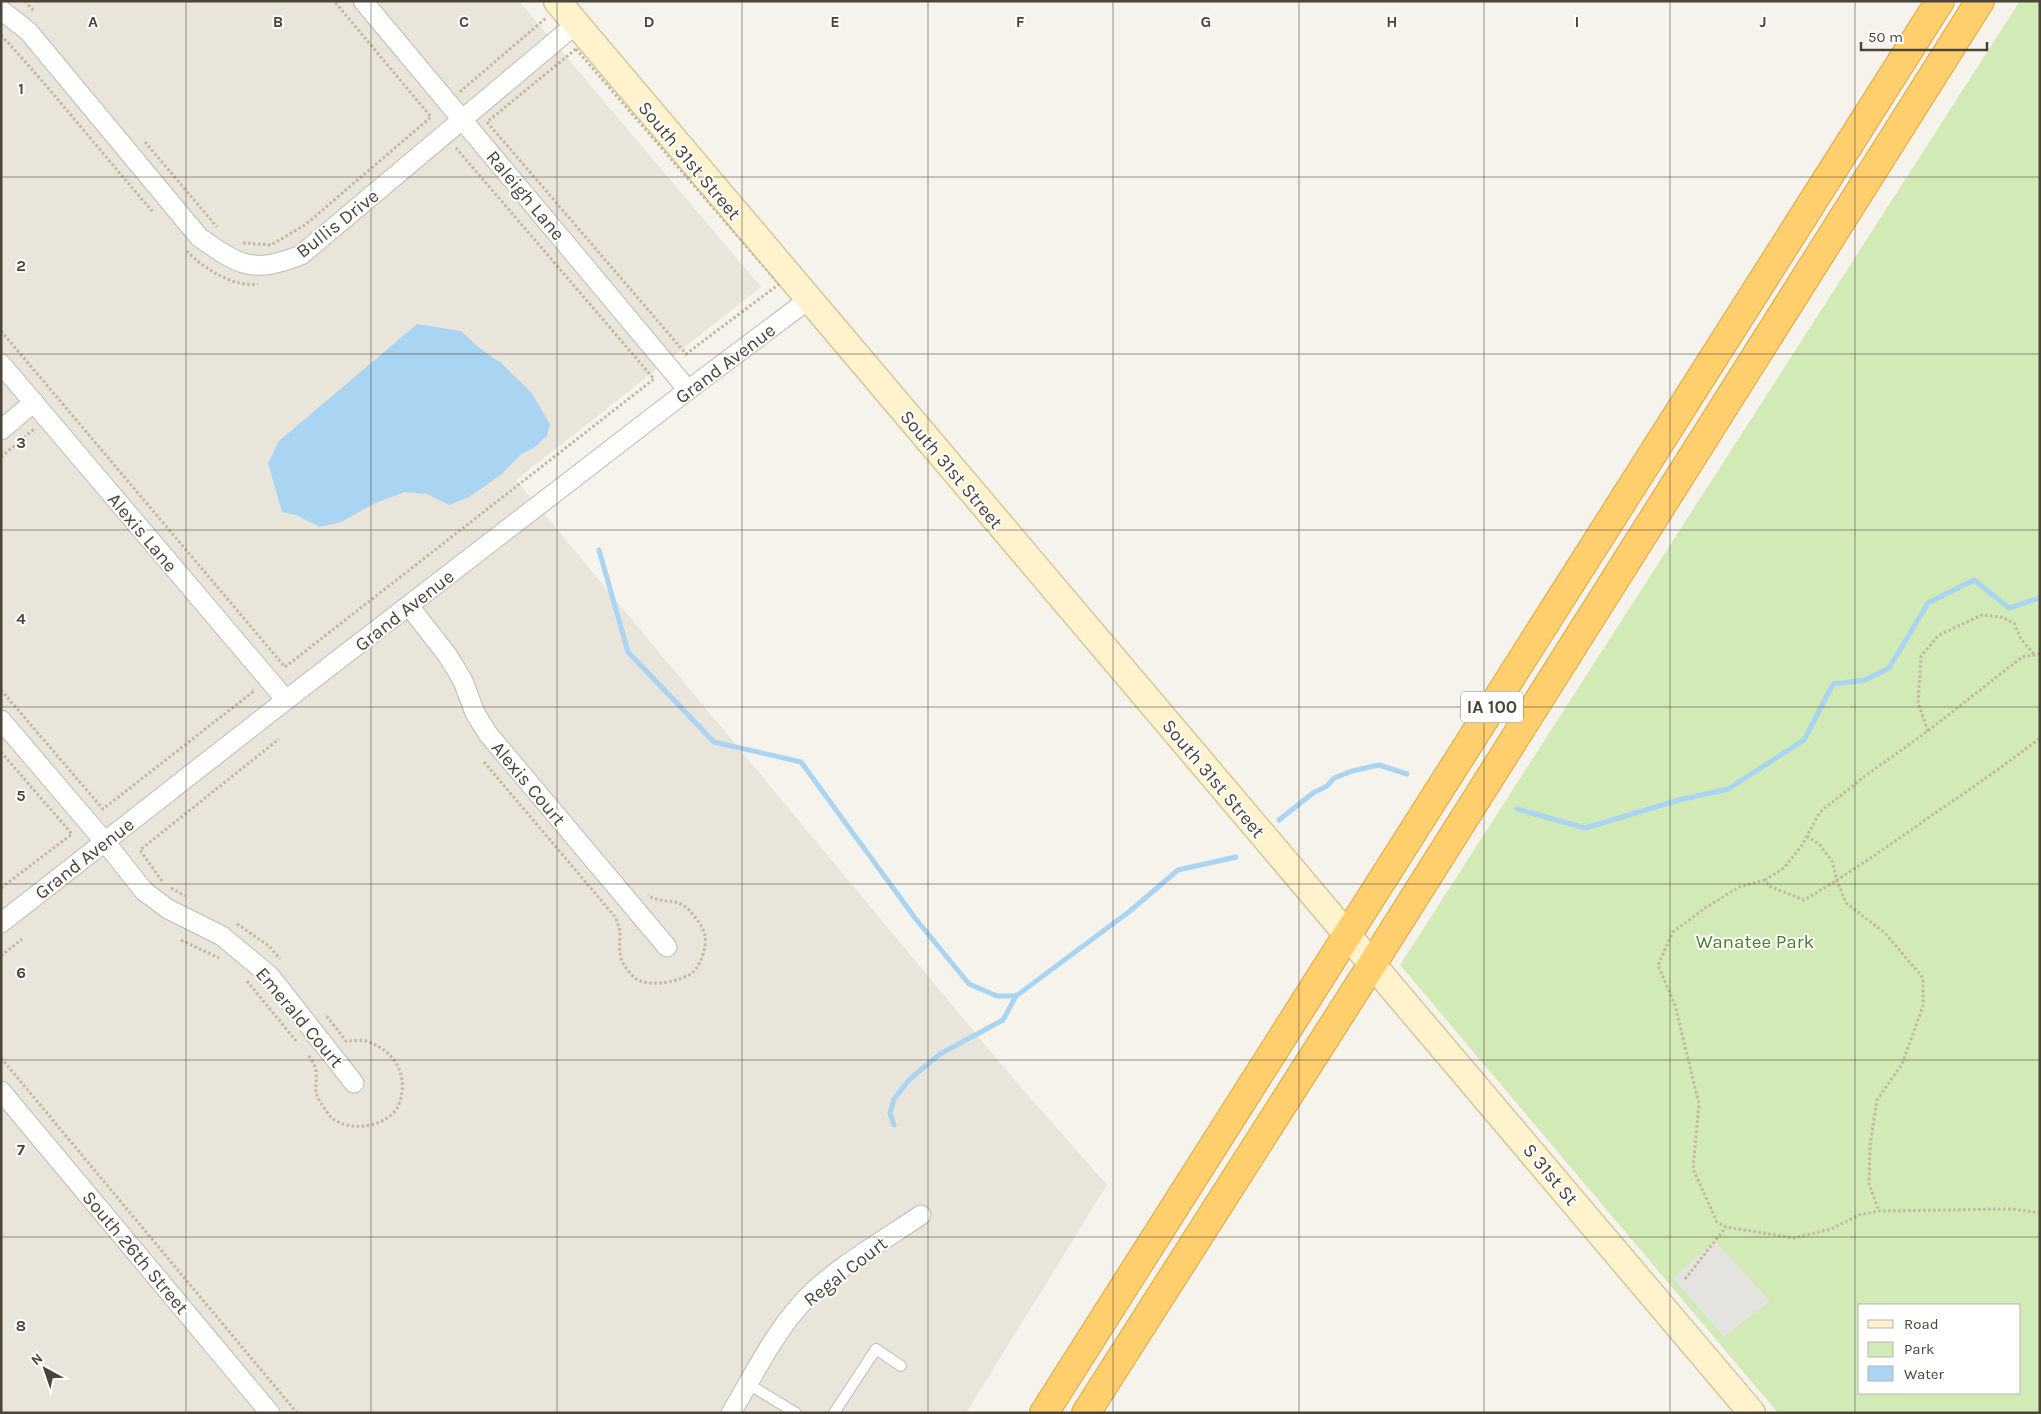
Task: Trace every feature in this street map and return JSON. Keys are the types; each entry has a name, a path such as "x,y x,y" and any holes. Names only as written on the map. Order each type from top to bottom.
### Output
{"highway":[{"name":"IA 100","path":"1044,1413 1940,1"},
{"name":"IA 100","path":"1086,1413 1373,963 1980,1"}],"street":[{"name":"Raleigh Lane","path":"363,1 688,390"},
{"name":"South 31st Street","path":"553,8 576,24 1348,936"},
{"name":"Bullis Drive","path":"1,10 28,32 199,237 227,257 248,266 282,262 301,255 576,24"},
{"name":"Grand Avenue","path":"1,923 286,700 688,390 808,300"},
{"name":"Alexis Lane","path":"1,364 286,700"},
{"path":"1,430 34,402"},
{"name":"Alexis Court","path":"409,606 448,656 463,681 475,713 488,734 667,947"},
{"name":"Emerald Court","path":"1,720 105,842 144,891 168,909 222,936 270,976 354,1083"},
{"name":"S 31st St","path":"1348,936 1373,963 1752,1413"},
{"name":"South 26th Street","path":"1,1091 270,1413"},
{"name":"Regal Court","path":"731,1413 781,1330 802,1303 830,1278 921,1215"}],"lane":[{"path":"834,1413 876,1348 902,1366"},
{"path":"748,1384 796,1413"}],"path":[{"path":"25,1 37,15"},
{"path":"243,243 271,245 305,225 431,117 334,1"},
{"path":"455,84 461,91 553,8"},
{"path":"1,35 36,73 87,136 156,215"},
{"path":"576,49 779,284 686,354 487,122 576,49"},
{"path":"144,140 218,228"},
{"path":"1,331 285,667 654,379 457,148 450,154"},
{"path":"181,244 194,258 220,276 251,286 260,284"},
{"path":"1,457 33,430 39,438"},
{"path":"1928,731 1918,704 1921,656 1939,635 1982,615 2001,617 2014,623 2021,639 2035,655"},
{"path":"2040,654 2022,657 1820,812 1807,836 1784,868 1765,880 1739,888 1705,908 1673,932 1658,965 1675,1005 1699,1104 1693,1169 1717,1222 1726,1227 1794,1238 1831,1229 1859,1215 1879,1211 2012,1209 2040,1213"},
{"path":"1,690 103,809 254,691 248,683"},
{"path":"1765,880 1769,886 1804,900 1837,881 2008,763 2040,738"},
{"path":"1,752 72,834 1,888"},
{"path":"1807,836 1820,845 1832,861 1837,881 1846,903 1886,934 1923,978 1923,1006 1902,1064 1877,1100 1870,1145 1869,1184 1879,1211"},
{"path":"1,956 22,939"},
{"path":"1,1058 297,1413"},
{"path":"1685,1279 1726,1227"}],"shaded area":[{"path":"1,1 519,1 761,287 516,480 1011,1076 1107,1185 966,1413 1,1413"},
{"path":"1715,1241 1770,1301 1724,1337 1673,1278"}],"green space":[{"name":"Wanatee Park","path":"2020,1 2040,1 2040,1413 1778,1413 1400,965"}],"water":[{"path":"417,324 461,331 477,346 501,363 531,392 550,424 547,436 535,447 520,455 502,474 469,497 449,505 427,494 405,492 375,503 341,522 320,527 296,515 282,512 268,463 279,441"}],"waterway":[{"path":"599,550 628,652 714,742 801,762 915,918 969,984 997,996 1016,996"},
{"path":"1517,809 1585,828 1679,800 1728,789 1804,740 1833,684 1865,680 1889,668 1928,603 1974,580 2009,608 2040,598"},
{"path":"1279,820 1313,793 1327,786 1334,778 1352,771 1379,765 1407,774"},
{"path":"894,1125 890,1113 894,1099 910,1079 940,1054 1003,1020 1016,996 1130,911 1178,870 1236,857"}]}
